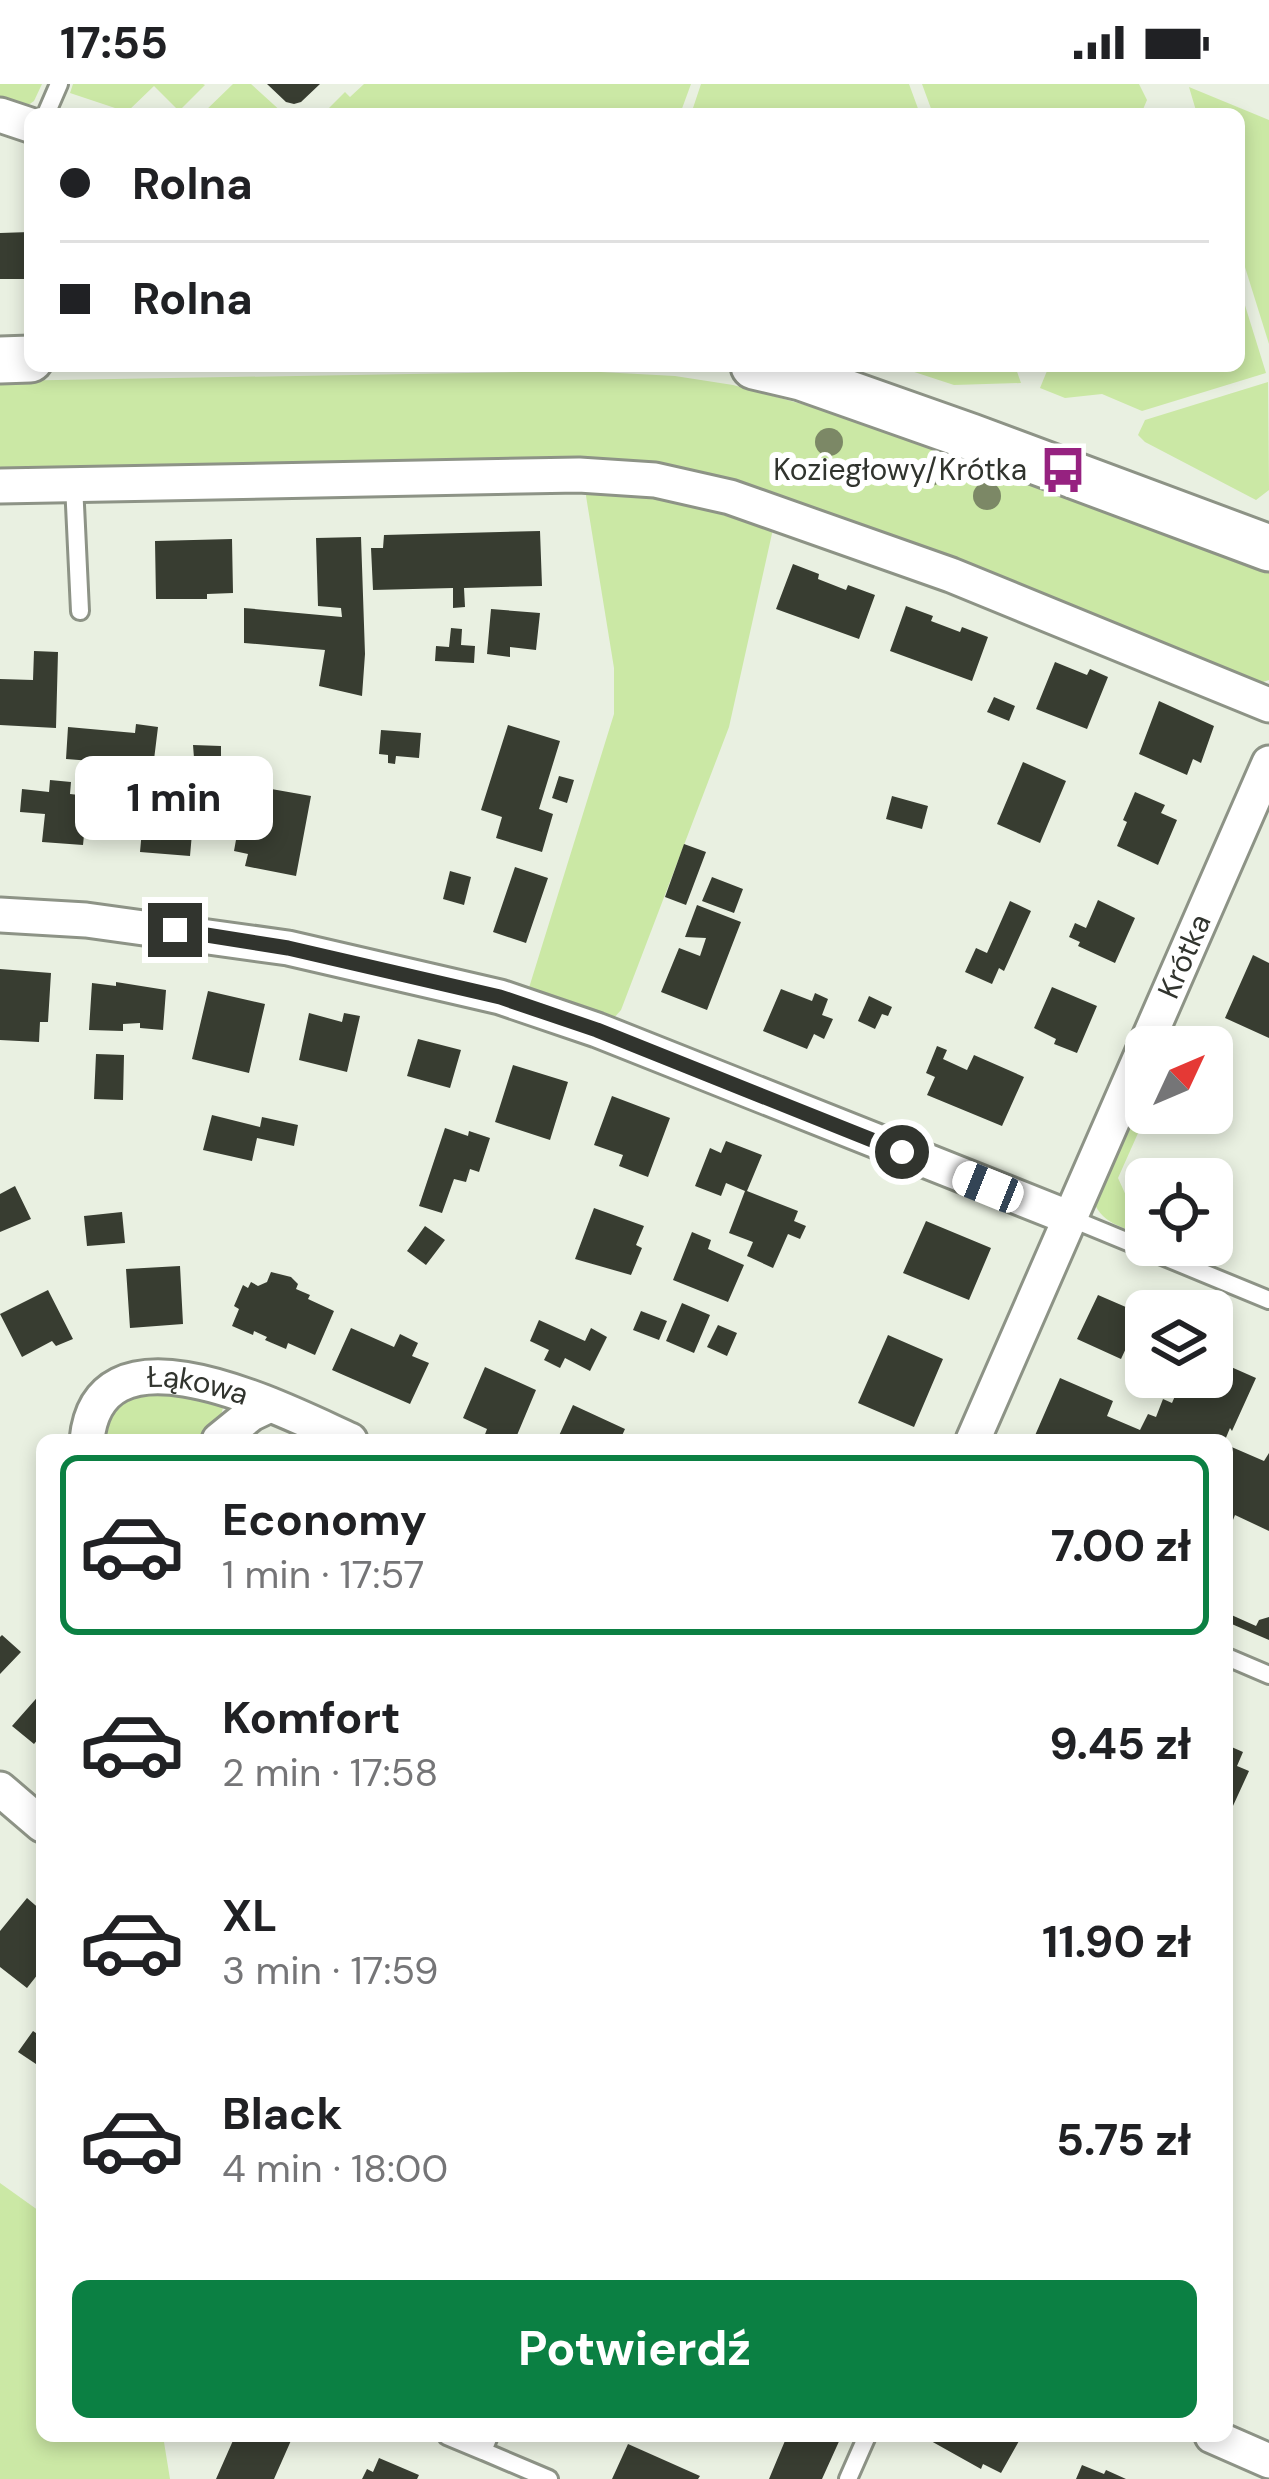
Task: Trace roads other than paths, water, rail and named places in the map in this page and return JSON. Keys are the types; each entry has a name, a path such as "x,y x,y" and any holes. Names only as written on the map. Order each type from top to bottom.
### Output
{"street":[{"path":"780,372 971,436 1269,548"},
{"path":"0,486 580,475 655,480 730,497 951,575 1269,705"},
{"name":"Krótka","path":"977,1434 1269,763"},
{"path":"0,915 86,920 288,948 500,997 597,1030 1070,1218"},
{"name":"Łąkowa","path":"88,1434 89,1418 103,1396 122,1383 148,1376 235,1390 336,1434"},
{"name":"Łąkowa","path":"226,1434 270,1405"},
{"path":"0,1789 36,1820"},
{"path":"1226,2442 1269,2461"}],"lane":[{"path":"74,484 80,611"},
{"path":"1070,1218 1269,1300"},
{"path":"1233,1660 1269,1675"},
{"path":"848,2479 864,2442"},
{"path":"486,2444 549,2479"}],"place":[{"name":"Koziegłowy/Krótka","path":"1063,470"}]}
